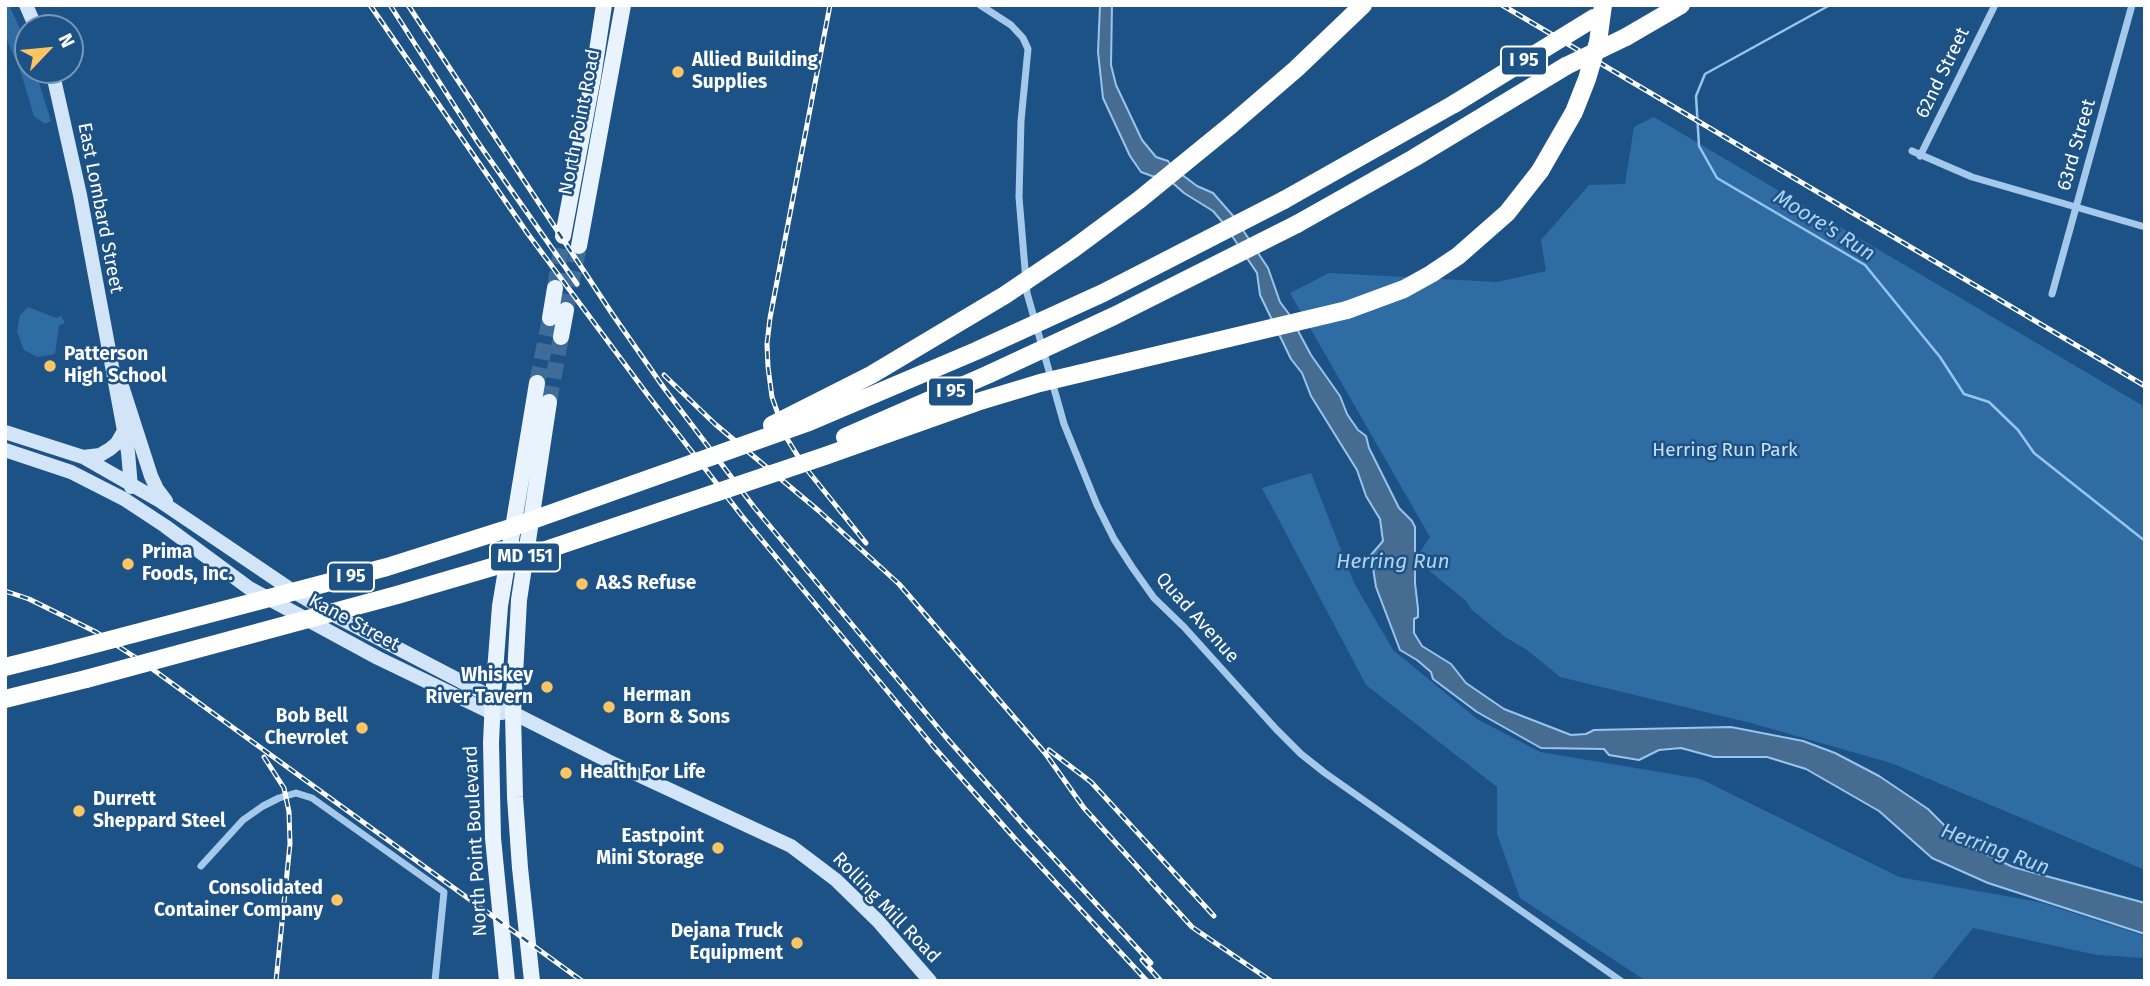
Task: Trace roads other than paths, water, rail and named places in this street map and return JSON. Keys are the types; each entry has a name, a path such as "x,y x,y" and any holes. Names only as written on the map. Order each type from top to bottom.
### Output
{"highway":[{"path":"648,481 804,410 882,368 1005,295 1106,224 1231,125 1296,69 1363,5"},
{"name":"I 95","path":"5,667 387,567 648,481 809,422 976,351 1114,287 1284,200 1454,104 1613,5"},
{"path":"1623,35 1661,5"},
{"path":"1623,35 1681,5"},
{"path":"593,533 977,402 1027,387 1348,310 1404,289 1458,256 1507,213 1540,171 1574,112 1587,79 1598,42 1598,12"},
{"name":"I 95","path":"5,699 397,595 516,560 891,418 1114,316 1297,224 1623,35"}],"main road":[{"name":"North Point Road","path":"564,236 597,104 620,26 623,5"},
{"name":"North Point Road","path":"579,246 597,104 603,13"},
{"path":"603,13 620,26"},
{"name":"East Lombard Street","path":"55,84 80,195 128,452 129,482 138,508"},
{"path":"550,318 555,288"},
{"path":"561,337 566,310"},
{"name":"East Lombard Street","path":"109,354 157,489 175,513"},
{"name":"MD 151","path":"493,705 500,606 537,383"},
{"name":"MD 151","path":"532,981 519,856 513,713 519,600 549,402"},
{"path":"83,457 110,449 124,431"},
{"name":"Kane Street","path":"5,432 83,457 129,482 296,593 493,705"},
{"path":"110,492 129,482 143,468 142,447"},
{"name":"Kane Street","path":"5,450 71,472 110,492 138,508 249,589 378,658 513,713"},
{"path":"507,567 524,569"},
{"name":"North Point Boulevard","path":"493,705 493,828 507,981"},
{"name":"Rolling Mill Road","path":"513,713 804,854 859,902 930,981"}],"street":[{"name":"Quad Avenue","path":"980,5 1011,25 1023,38 1028,49 1021,121 1019,197 1027,293 1064,424 1097,505 1132,567 1154,598 1301,754 1621,981"},
{"name":"62nd Street","path":"1920,156 1995,5"},
{"name":"63rd Street","path":"2052,294 2132,5"},
{"path":"1912,151 1972,177 2145,227"},
{"path":"201,866 243,820 279,797 296,793 312,798 444,892 435,981"}],"water":[{"name":"Herring Run","path":"1100,5 1112,5 1111,65 1116,85 1142,140 1156,157 1168,161 1197,186 1213,193 1235,218 1268,268 1280,302 1311,355 1340,396 1347,414 1358,430 1366,436 1369,448 1399,508 1412,521 1415,527 1418,609 1418,617 1414,619 1414,633 1422,646 1451,664 1466,683 1504,709 1571,735 1586,734 1594,730 1731,727 1803,741 1835,753 1879,776 1928,809 1956,840 2013,867 2145,903 2145,934 1988,883 1932,858 1879,811 1806,769 1767,757 1714,757 1681,748 1659,750 1639,760 1609,755 1604,749 1541,748 1477,712 1433,679 1431,672 1417,660 1400,650 1376,587 1371,555 1383,541 1380,519 1366,496 1357,470 1311,396 1302,373 1291,359 1260,295 1257,273 1224,224 1213,211 1184,193 1166,177 1141,172 1130,156 1103,98 1098,52"}],"waterway":[{"name":"Moore's Run","path":"1830,5 1705,74 1696,96 1699,146 1717,178 1865,265 1940,357 1964,394 1989,402 2018,430 2034,453 2145,541"}],"tunnel":[{"path":"555,288 563,236"},
{"path":"566,310 579,246"},
{"path":"537,383 550,318"},
{"path":"549,402 561,337"}],"railway":[{"path":"370,5 528,234 742,516 933,746 1147,981"},
{"path":"390,5 477,141 577,284"},
{"path":"408,5 613,315 664,388 754,507 945,736 1151,963"},
{"path":"830,5 770,318 768,367 772,397 786,437 804,466 866,543"},
{"path":"1502,5 2145,386"},
{"path":"664,375 715,424 819,511 899,584 1045,753 1084,808 1192,927 1271,981"},
{"path":"5,591 29,599 96,632 144,663 582,981"},
{"path":"1049,750 1091,782 1214,916"},
{"path":"264,757 284,788 289,812 290,844 276,981"},
{"path":"1142,960 1161,981"}],"place":[{"name":"Allied Building Supplies","path":"678,72"},
{"name":"Patterson High School","path":"50,366"},
{"name":"Prima Foods, Inc.","path":"128,564"},
{"name":"A&S Refuse","path":"582,584"},
{"name":"Whiskey River Tavern","path":"547,687"},
{"name":"Herman Born & Sons","path":"609,707"},
{"name":"Bob Bell Chevrolet","path":"362,728"},
{"name":"Health For Life","path":"566,773"},
{"name":"Durrett Sheppard Steel","path":"79,811"},
{"name":"Eastpoint Mini Storage","path":"718,848"},
{"name":"Consolidated Container Company","path":"337,900"},
{"name":"Dejana Truck Equipment","path":"797,943"}],"park label":[{"name":"Herring Run Park","path":"1725,451"}]}
